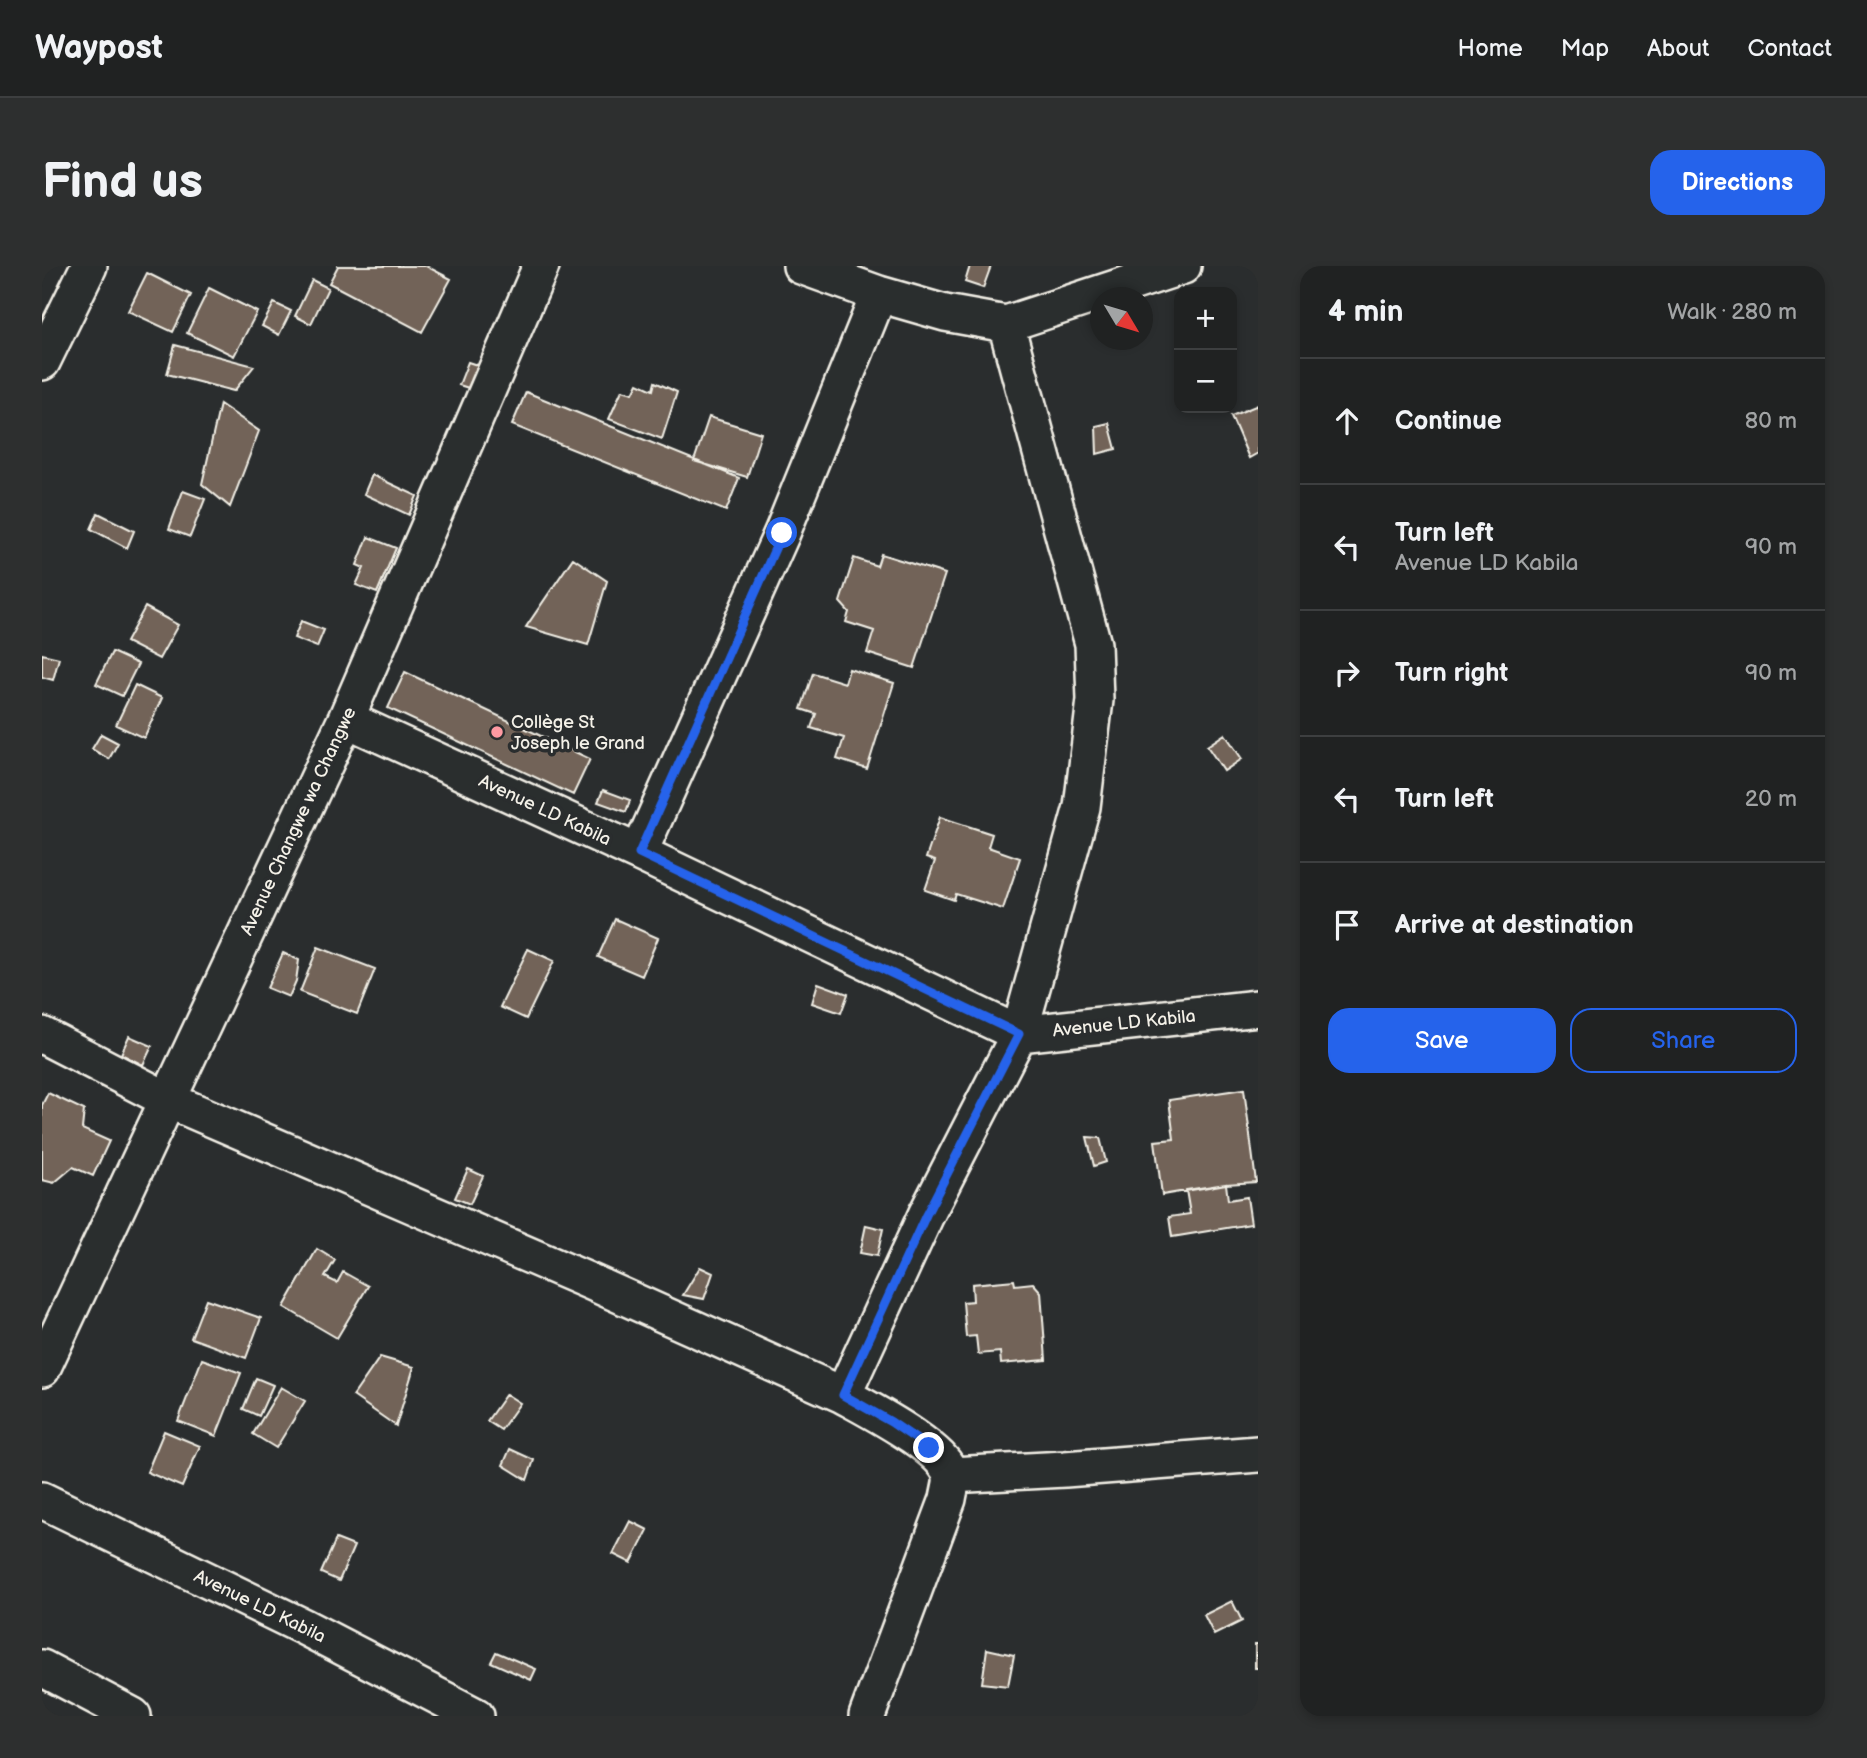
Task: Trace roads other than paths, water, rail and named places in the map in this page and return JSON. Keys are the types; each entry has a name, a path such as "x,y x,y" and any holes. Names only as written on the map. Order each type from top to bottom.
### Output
{"street":[{"path":"42,362 89,266"},
{"name":"Avenue Changwe wa Changwe","path":"42,1369 346,719 541,266"},
{"path":"801,266 945,313 1006,324 1182,266"},
{"path":"639,853 782,533 879,293"},
{"path":"843,1395 926,1215 1019,1034 1083,807 1095,701 1093,644 1006,324"},
{"name":"Avenue LD Kabila","path":"346,719 639,853 1019,1034 1258,1008"},
{"path":"42,1035 168,1100 591,1282 843,1395 891,1422 929,1448 942,1459 951,1475 948,1499 867,1716"},
{"path":"951,1475 1258,1454"},
{"name":"Avenue LD Kabila","path":"42,1500 304,1627 476,1716"},
{"path":"42,1668 133,1716"}],"place":[{"name":"Collège St Joseph le Grand","path":"497,732"}]}
